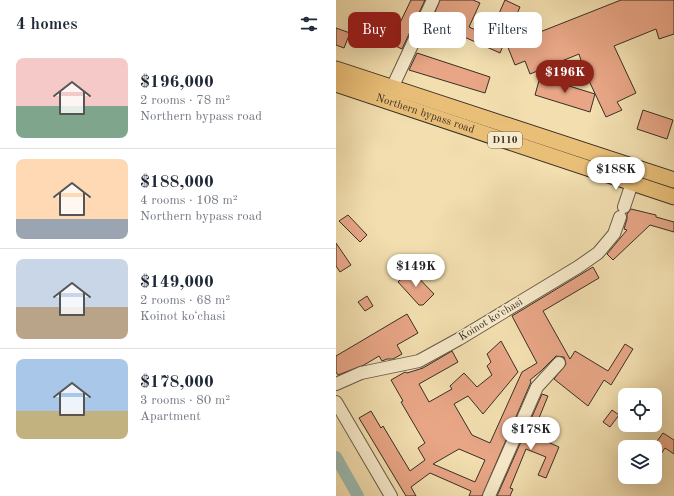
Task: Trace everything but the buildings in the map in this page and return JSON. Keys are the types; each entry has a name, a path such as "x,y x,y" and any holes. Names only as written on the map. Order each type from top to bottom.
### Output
{"main road":[{"name":"Northern bypass road","path":"336,69 674,180"},
{"name":"Northern bypass road","path":"336,84 674,197"}],"street":[{"path":"392,88 433,0"},
{"name":"Koinot koʻchasi","path":"336,384 361,373 419,361 459,339 598,254 614,234 632,183"},
{"path":"489,496 537,387 559,363"},
{"path":"336,402 391,496"}],"waterway":[{"path":"336,457 358,496"}]}
